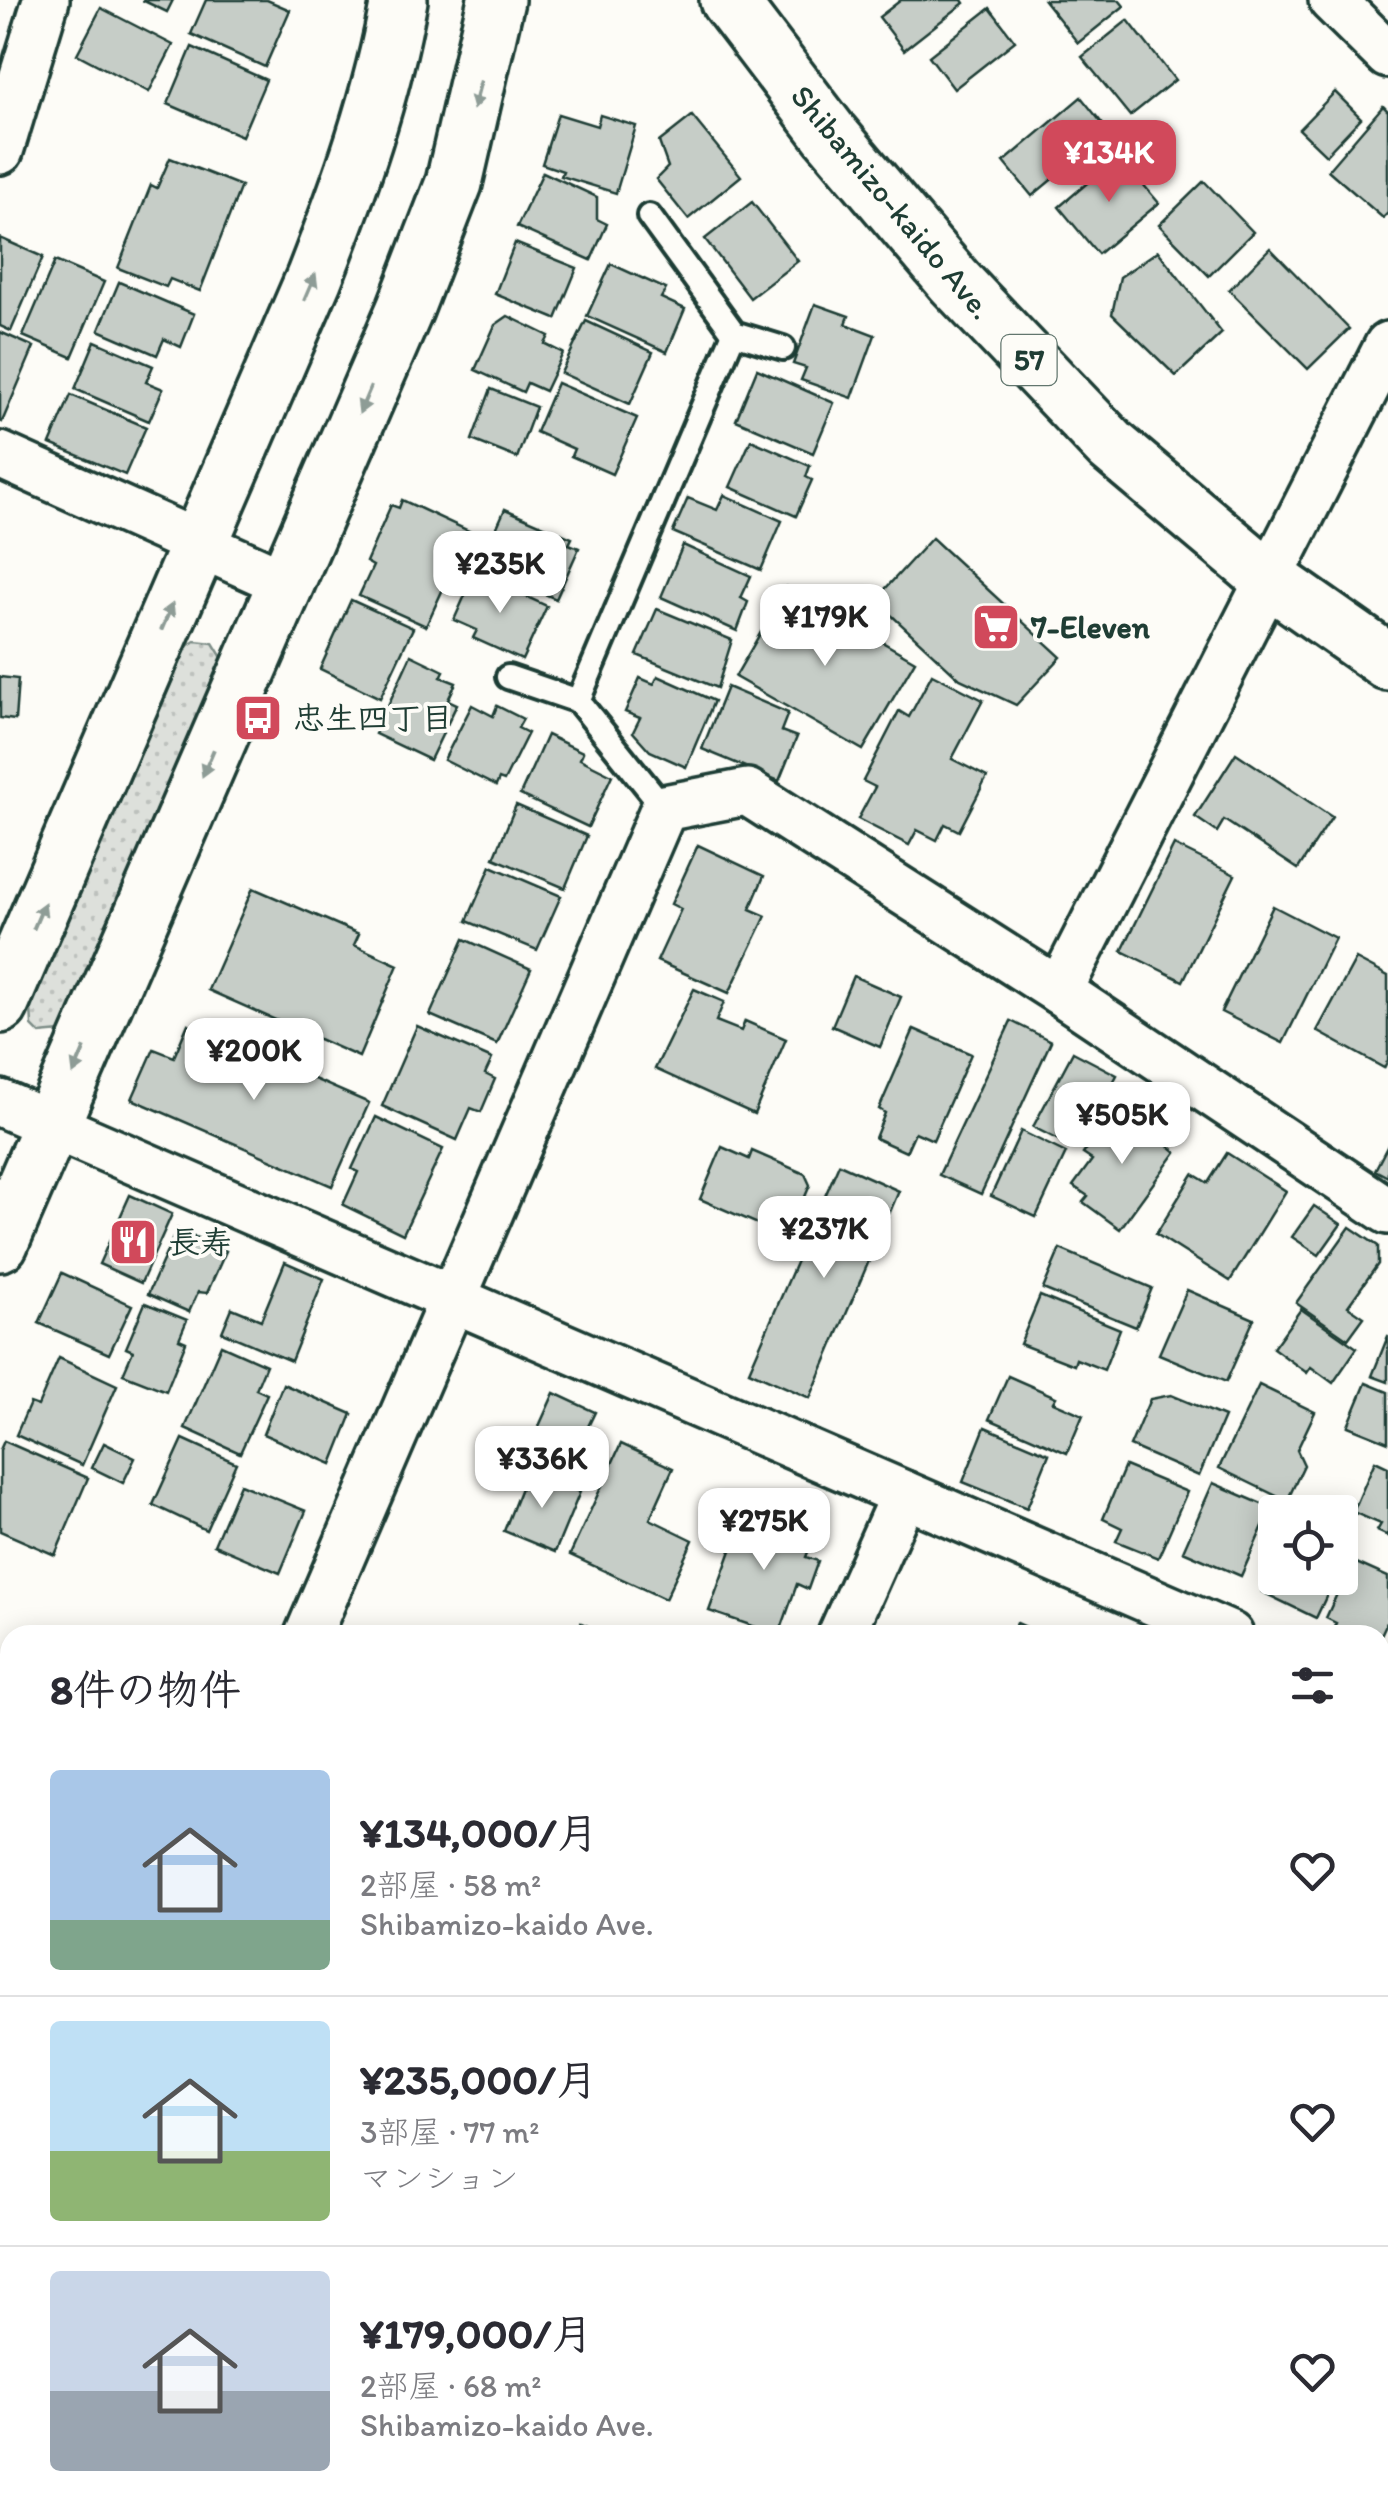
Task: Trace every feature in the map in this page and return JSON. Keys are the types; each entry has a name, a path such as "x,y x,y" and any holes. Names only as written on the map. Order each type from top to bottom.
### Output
{"street":[{"path":"0,151 46,0"},
{"path":"0,1005 359,163 388,63 399,0"},
{"path":"0,1243 286,583 454,183 496,0"},
{"name":"Shibamizo-kaido Ave.","path":"728,0 830,134 954,281 1111,446 1268,578 1388,662"},
{"path":"1332,0 1388,55"},
{"path":"1059,991 1388,345"},
{"path":"0,455 286,583"},
{"path":"312,1625 664,808 747,792 1059,991 1388,1211"},
{"path":"0,1103 1207,1625"},
{"path":"845,1625 904,1494"}],"lane":[{"path":"649,216 734,332 783,348"},
{"path":"578,701 734,332"},
{"path":"508,678 578,701 664,808"}],"shaded area":[{"path":"195,641 213,643 223,659 66,1023 61,1032 40,1034 32,1026 31,1007 187,646"}],"building":[{"path":"142,0 173,0 167,12"},
{"path":"206,0 267,0 290,10 265,67 191,34"},
{"path":"901,0 964,3 904,50 879,17"},
{"path":"1044,0 1119,0 1124,6 1078,43"},
{"path":"101,8 173,45 149,92 77,54"},
{"path":"990,8 1015,41 954,89 929,56"},
{"path":"1128,20 1175,80 1130,116 1082,57"},
{"path":"192,47 266,80 242,136 168,104"},
{"path":"1335,92 1361,118 1326,155 1299,129"},
{"path":"1081,97 1109,132 1032,196 1004,162"},
{"path":"1383,106 1388,111 1388,213 1383,218 1328,170"},
{"path":"558,114 597,126 600,115 636,126 616,193 561,176 563,171 542,164"},
{"path":"692,116 741,176 688,219 656,179 668,167 659,142"},
{"path":"1119,156 1159,203 1098,254 1059,207"},
{"path":"170,158 241,186 200,291 170,279 166,287 118,268 151,185 157,188"},
{"path":"543,172 597,197 597,219 607,224 591,260 517,227"},
{"path":"1204,181 1253,232 1209,276 1159,225"},
{"path":"752,202 798,261 750,298 705,239"},
{"path":"0,238 43,257 11,331 0,326"},
{"path":"515,243 577,268 556,319 495,294"},
{"path":"1270,248 1349,329 1308,369 1229,290"},
{"path":"1158,251 1222,333 1176,376 1112,314 1120,277"},
{"path":"55,261 104,282 72,357 23,336"},
{"path":"611,264 666,289 661,298 685,309 667,352 587,316"},
{"path":"119,282 194,314 181,347 164,339 157,355 99,330"},
{"path":"815,304 849,316 846,324 875,335 852,398 801,380 806,368 793,364"},
{"path":"508,316 549,336 545,344 563,353 545,391 527,383 523,392 475,370 495,325"},
{"path":"586,321 653,352 630,404 561,373"},
{"path":"0,332 34,347 2,422 0,421"},
{"path":"95,341 153,366 146,382 163,389 149,421 75,389"},
{"path":"757,369 834,403 813,453 736,420"},
{"path":"557,383 637,418 612,474 571,456 574,449 536,432"},
{"path":"491,389 536,407 517,458 472,440"},
{"path":"71,395 146,427 125,475 50,444"},
{"path":"751,440 810,466 806,477 812,480 796,516 730,487"},
{"path":"724,495 782,521 761,570 673,532 688,498 717,510"},
{"path":"402,500 469,531 467,535 478,541 459,581 449,576 426,626 359,596 373,566 366,562 391,505 399,508"},
{"path":"505,509 572,538 569,544 579,548 556,599 480,565"},
{"path":"932,538 1061,657 1016,705 960,679 875,600"},
{"path":"683,545 751,576 741,598 748,602 737,631 661,597"},
{"path":"475,573 547,606 522,660 473,638 477,630 454,620"},
{"path":"787,587 915,661 863,750 735,677"},
{"path":"351,600 413,628 380,698 320,669"},
{"path":"657,609 732,640 717,688 637,655"},
{"path":"411,655 444,671 441,677 456,683 448,700 457,704 430,760 375,734"},
{"path":"932,674 983,700 952,759 987,777 959,831 945,824 937,840 917,830 909,845 858,819 875,787 863,781 899,711 909,717"},
{"path":"658,676 714,701 686,767 650,751 633,732 640,718 625,712 640,678 654,684"},
{"path":"0,677 18,679 15,720 0,718"},
{"path":"727,687 788,713 781,731 797,737 779,781 702,749"},
{"path":"472,705 493,716 497,706 523,719 518,728 528,733 504,781 499,779 496,786 444,760"},
{"path":"547,735 583,752 580,759 612,775 588,827 520,795"},
{"path":"1236,753 1332,817 1298,869 1224,820 1217,832 1195,817"},
{"path":"516,805 587,836 565,888 494,858"},
{"path":"698,845 764,876 750,909 766,916 729,993 657,961 681,909 671,904"},
{"path":"1174,845 1235,875 1183,981 1122,951"},
{"path":"491,866 561,896 537,950 467,921"},
{"path":"253,888 359,934 354,945 398,965 359,1057 208,990"},
{"path":"1273,906 1335,938 1283,1043 1221,1012"},
{"path":"464,939 531,969 497,1044 430,1015"},
{"path":"1356,959 1388,976 1388,1060 1384,1068 1317,1031"},
{"path":"853,976 901,997 880,1047 832,1026"},
{"path":"694,989 724,1002 716,1021 741,1031 745,1021 786,1039 754,1114 655,1069"},
{"path":"1011,1021 1051,1041 981,1194 939,1175"},
{"path":"188,1024 369,1103 332,1186 132,1099 154,1049 174,1057"},
{"path":"417,1026 492,1059 485,1074 495,1079 481,1112 471,1108 457,1140 382,1106"},
{"path":"914,1029 971,1054 933,1140 915,1132 906,1152 875,1138 885,1113 879,1109"},
{"path":"1073,1052 1117,1075 1095,1117 1087,1113 1080,1126 1074,1122 1063,1142 1033,1127"},
{"path":"1119,1104 1176,1152 1120,1229 1083,1202 1088,1196 1073,1186 1092,1160 1083,1154"},
{"path":"376,1117 443,1149 403,1234 343,1205 358,1172 352,1169"},
{"path":"1021,1131 1066,1153 1036,1217 991,1196"},
{"path":"1388,1145 1388,1177 1375,1170"},
{"path":"722,1147 749,1159 752,1151 805,1174 810,1185 788,1237 700,1199"},
{"path":"1227,1153 1286,1191 1230,1281 1156,1234 1193,1174 1208,1183"},
{"path":"839,1164 899,1191 810,1398 749,1371"},
{"path":"130,1195 172,1214 141,1283 99,1264"},
{"path":"1314,1206 1341,1224 1319,1255 1292,1237"},
{"path":"1350,1227 1378,1246 1378,1264 1348,1306 1364,1317 1348,1339 1296,1303"},
{"path":"177,1229 226,1251 207,1293 198,1292 189,1312 148,1294"},
{"path":"1060,1249 1152,1288 1136,1327 1043,1289"},
{"path":"285,1262 324,1279 291,1361 222,1332 232,1308 261,1320"},
{"path":"62,1273 132,1305 109,1354 39,1323"},
{"path":"1187,1290 1254,1319 1226,1382 1159,1354"},
{"path":"1040,1296 1120,1329 1104,1370 1076,1359 1074,1365 1020,1344"},
{"path":"145,1303 187,1320 179,1339 186,1342 166,1391 123,1374 133,1351 126,1348"},
{"path":"1301,1309 1357,1348 1333,1383 1311,1367 1307,1373 1273,1348"},
{"path":"1388,1336 1388,1382 1372,1376"},
{"path":"221,1345 266,1365 256,1389 267,1394 240,1453 185,1428"},
{"path":"59,1358 117,1385 82,1465 16,1435 30,1403 38,1406"},
{"path":"1008,1376 1056,1397 1053,1402 1083,1415 1067,1453 989,1419"},
{"path":"1366,1383 1388,1392 1388,1442 1348,1426"},
{"path":"283,1384 352,1414 332,1464 263,1434"},
{"path":"1259,1385 1315,1412 1297,1450 1304,1465 1290,1495 1275,1495 1219,1468"},
{"path":"554,1393 595,1412 581,1441 589,1445 575,1478 526,1455"},
{"path":"1171,1395 1224,1417 1199,1476 1130,1446 1150,1399"},
{"path":"985,1427 1049,1454 1027,1508 963,1482"},
{"path":"183,1439 236,1463 206,1530 153,1505"},
{"path":"4,1441 88,1478 55,1555 0,1531 0,1450"},
{"path":"104,1443 135,1458 123,1483 92,1468"},
{"path":"621,1444 673,1468 650,1519 693,1540 665,1599 570,1555"},
{"path":"1375,1461 1388,1467 1388,1536 1377,1531 1381,1524 1358,1514 1358,1500"},
{"path":"1125,1466 1187,1492 1158,1558 1116,1541 1122,1528 1103,1519"},
{"path":"528,1470 580,1492 555,1552 504,1531"},
{"path":"1213,1483 1258,1502 1258,1537 1241,1576 1183,1551"},
{"path":"240,1484 306,1511 280,1573 214,1545"},
{"path":"746,1509 815,1535 806,1557 818,1561 808,1589 797,1584 783,1625 750,1625 709,1611"},
{"path":"1358,1564 1388,1577 1386,1625 1336,1623 1326,1618 1336,1595 1358,1595"},
{"path":"1268,1595 1327,1595 1316,1618"}],"place":[{"name":"7-Eleven","path":"996,627"},
{"name":"忠生四丁目","path":"258,718"},
{"name":"長寿","path":"133,1242"}]}
